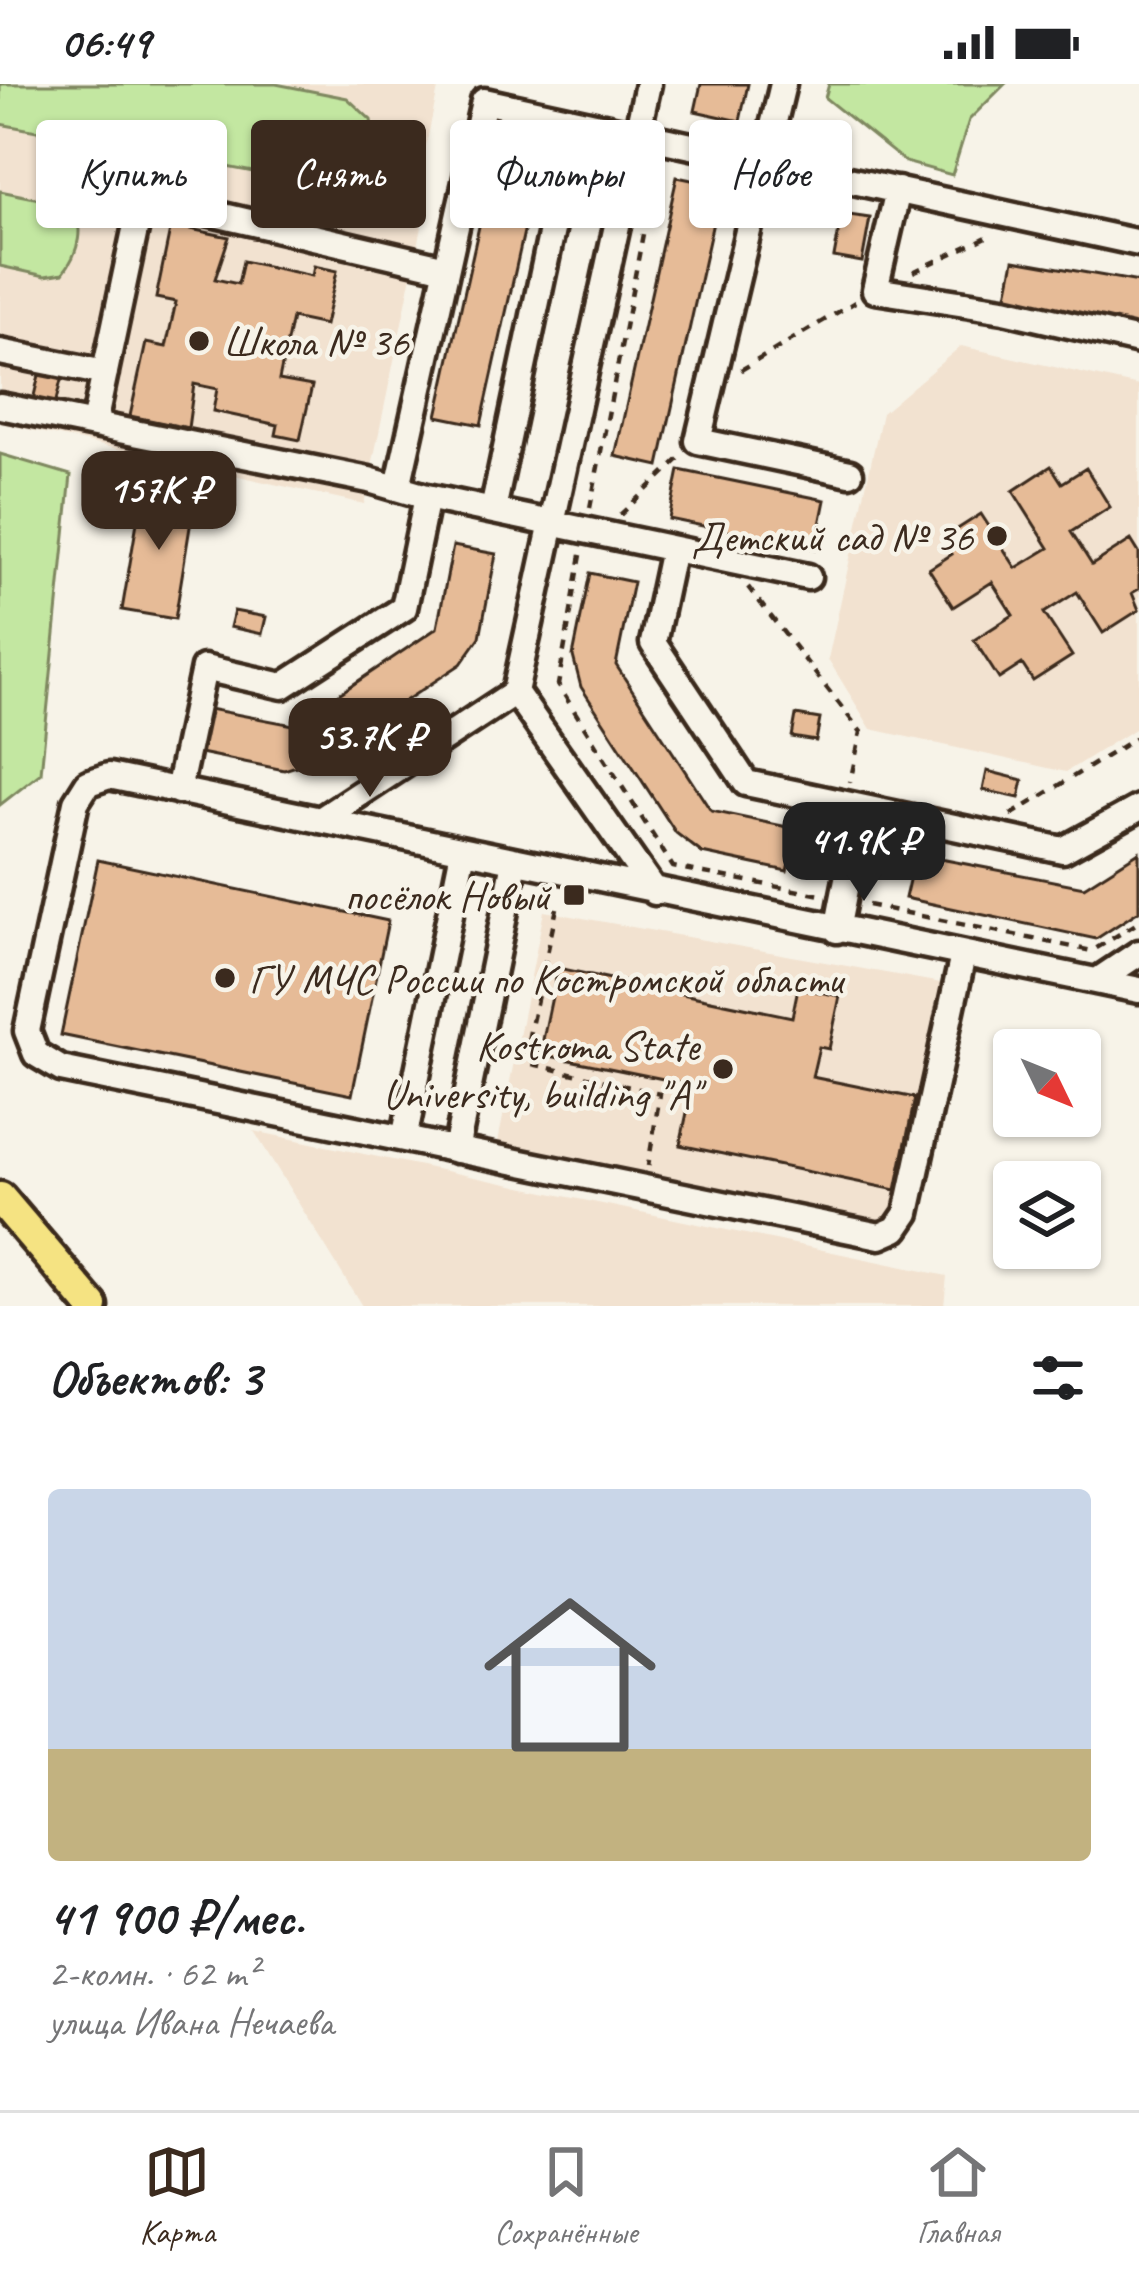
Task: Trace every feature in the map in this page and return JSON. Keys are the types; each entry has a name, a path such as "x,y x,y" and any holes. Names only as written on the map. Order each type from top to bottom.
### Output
{"main road":[{"path":"0,1198 92,1306"}],"street":[{"path":"640,120 648,84"},
{"path":"773,120 783,84"},
{"path":"479,120 484,100 571,120"},
{"path":"852,181 1139,243"},
{"path":"898,190 875,290 1004,310 1139,341"},
{"path":"94,424 142,197 446,268"},
{"path":"398,487 455,228"},
{"path":"493,510 552,228"},
{"path":"320,820 515,692 617,228"},
{"path":"747,228 698,441 850,473"},
{"path":"0,352 105,373"},
{"path":"0,406 808,577"},
{"path":"178,791 204,668 283,686 404,608 427,497"},
{"path":"673,549 653,643 746,783 1063,850 1139,808"},
{"path":"515,692 656,892"},
{"path":"964,955 907,1214 896,1229 880,1236 61,1069 36,1054 27,1031 76,802 88,783 109,776 1139,990"},
{"path":"837,930 853,806"},
{"path":"404,1139 463,851"},
{"path":"456,1150 515,862"},
{"path":"1096,981 1139,953"}],"path":[{"path":"710,388 875,290 1025,218"},
{"path":"601,533 698,441"},
{"path":"725,560 861,732 853,806"},
{"path":"982,833 1139,736"},
{"path":"843,899 1092,951 1139,922"},
{"path":"557,908 525,1054 532,1064 660,1094 644,1188"}],"shaded area":[{"name":"Школа № 36","path":"0,84 439,84 426,146 426,120 251,120 251,228 422,228 364,504 0,423"},
{"name":"Детский сад № 36","path":"961,346 1139,386 1139,726 1066,772 871,729 828,659 882,413"},
{"name":"Kostroma State University, building \"A\"","path":"544,911 952,985 901,1211 877,1230 496,1152"},
{"path":"254,1131 947,1276 944,1306 362,1306"}],"green space":[{"path":"0,84 276,84 347,98 371,120 251,120 251,172 227,167 227,120 36,120 36,131 0,124"},
{"path":"829,84 1005,84 969,120 952,175 905,162 825,98"},
{"path":"0,191 36,198 36,228 79,228 73,257 63,273 45,276 0,266"},
{"path":"0,454 71,475 41,773 0,805"}],"building":[{"path":"701,84 748,84 740,120 695,111"},
{"path":"677,177 689,179 689,228 712,228 659,466 615,456"},
{"path":"852,215 870,218 862,262 834,257 839,228 852,228"},
{"path":"170,228 229,237 215,279 238,284 243,261 312,276 314,266 337,271 325,325 292,318 279,380 312,386 300,440 276,435 278,425 213,411 217,389 194,384 188,428 130,416 146,343 166,347 176,302 156,298"},
{"path":"479,228 525,228 481,425 437,416"},
{"path":"1014,260 1139,282 1139,334 1004,310"},
{"path":"41,367 63,372 55,405 33,400"},
{"path":"1051,466 1062,483 1086,468 1110,507 1071,532 1092,565 1131,540 1139,553 1139,589 1132,593 1139,610 1103,633 1077,592 1044,613 1072,656 1033,681 1022,664 999,679 974,640 1013,615 992,582 953,607 929,569 952,554 942,539 981,514 1016,568 1049,548 1013,491"},
{"path":"679,470 825,500 815,549 669,519"},
{"path":"143,487 195,496 175,619 122,610"},
{"path":"453,546 496,554 480,637 461,664 316,760 284,770 200,753 209,709 293,725 437,628"},
{"path":"590,573 633,582 616,665 711,811 797,829 787,871 702,853 676,833 581,687 573,656"},
{"path":"234,611 266,617 262,634 230,627"},
{"path":"796,715 820,719 816,741 792,737"},
{"path":"987,771 1023,780 1019,798 983,790"},
{"path":"1139,852 1139,911 1096,939 905,898 915,854 1084,887"},
{"name":"ГУ МЧС России по Костромской области","path":"98,860 388,921 352,1095 61,1035"},
{"path":"558,968 792,1017 798,988 840,996 829,1049 819,1047 812,1077 915,1098 896,1190 680,1145 693,1085 540,1054"}],"place":[{"name":"Школа № 36","path":"199,341"},
{"name":"Детский сад № 36","path":"997,536"},
{"name":"посёлок Новый","path":"574,895"},
{"name":"ГУ МЧС России по Костромской области","path":"225,978"},
{"name":"Kostroma State University, building \"A\"","path":"723,1069"}]}
